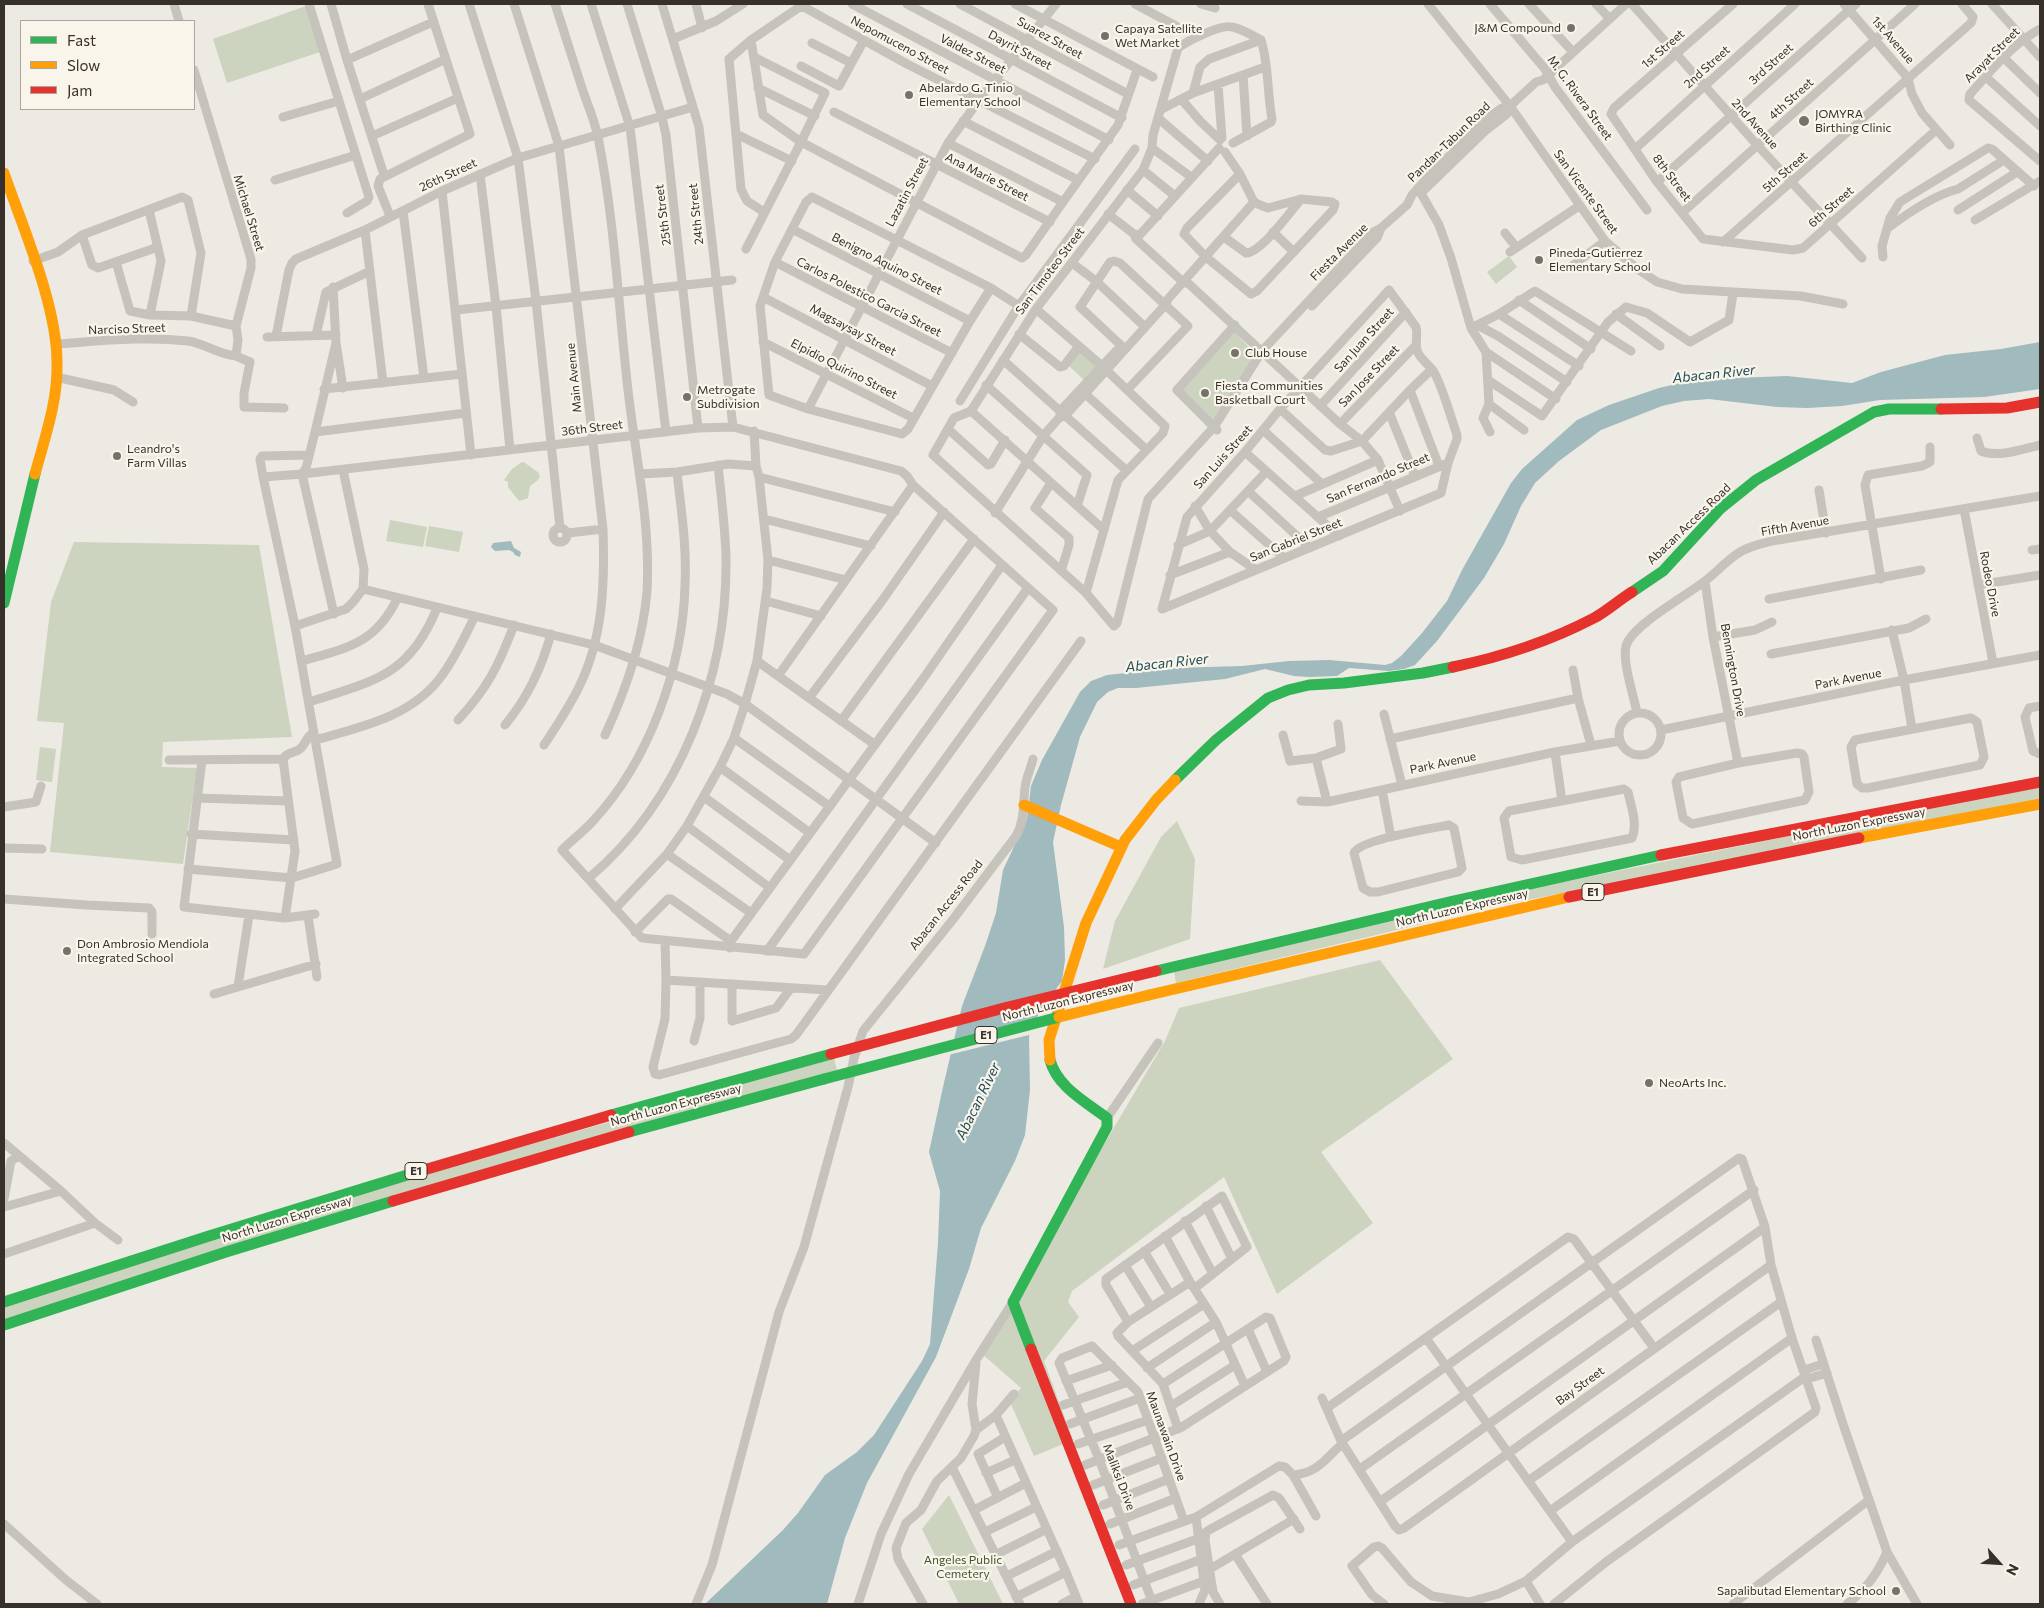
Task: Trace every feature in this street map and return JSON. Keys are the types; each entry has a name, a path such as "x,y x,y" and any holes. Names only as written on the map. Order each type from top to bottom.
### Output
{"main road":[{"path":"4,173 45,296 56,344 56,377 52,413 4,602"},
{"name":"Abacan Access Road","path":"1107,1118 1068,1088 1053,1071 1049,1055 1049,1040 1066,978 1117,845 1186,768 1242,717 1268,698 1288,690 1309,685 1344,683 1413,674 1472,663 1529,646 1595,617 1663,571 1720,509 1756,480 1874,412 1889,409 2007,408 2040,402"},
{"name":"North Luzon Expressway","path":"4,1302 133,1259 597,1118 1004,1008 1455,900 1822,823 2040,782"},
{"name":"North Luzon Expressway","path":"4,1324 138,1280 425,1191 610,1137 1000,1032 1468,920 1623,886 1826,844 2040,804"},
{"path":"1026,806 1117,845"},
{"path":"1107,1118 1107,1127 1013,1302 1131,1604"}],"street":[{"path":"174,4 179,20"},
{"path":"309,4 369,199 347,213"},
{"path":"331,4 384,175"},
{"path":"390,216 378,186 380,179 384,175 474,133 458,98 428,4"},
{"path":"469,4 518,158 536,301 560,528"},
{"name":"Main Avenue","path":"514,4 559,146 603,529 604,584 594,645 578,689 544,745"},
{"path":"555,4 598,135 610,210 617,293 646,536 647,592 635,660 621,700 605,735"},
{"path":"591,4 630,127 666,432"},
{"name":"25th Street","path":"627,4 662,116 666,135 698,428"},
{"name":"24th Street","path":"662,4 699,127 733,427"},
{"path":"696,4 702,28"},
{"path":"673,39 702,28 742,4"},
{"name":"Valdez Street","path":"852,4 1109,140"},
{"name":"Dayrit Street","path":"907,4 1122,118"},
{"name":"Suarez Street","path":"960,4 1128,94"},
{"path":"1015,4 1153,77"},
{"name":"Lazatin Street","path":"808,409 948,143 1010,60 1056,4"},
{"path":"1135,4 1176,26"},
{"path":"1201,4 1215,8"},
{"name":"San Vicente Street","path":"1428,4 1510,106 1605,241 1636,268 1657,282 1682,289 1733,294 1762,293 1801,296 1843,304"},
{"name":"M. G. Rivera Street","path":"1490,4 1547,72 1555,87 1647,210"},
{"path":"1529,4 1571,50"},
{"path":"1596,4 1608,17"},
{"name":"Pandan-Tabun Road","path":"1608,17 1618,4"},
{"name":"Pandan-Tabun Road","path":"1382,228 1408,203 1412,194 1420,190 1502,108 1510,106 1536,82 1541,80 1571,50 1608,17 1626,4"},
{"name":"2nd Avenue","path":"1632,4 1758,146 1862,258"},
{"name":"1st Street","path":"1611,114 1614,108 1733,4"},
{"name":"2nd Street","path":"1635,149 1795,4"},
{"name":"4th Street","path":"1682,213 1915,4"},
{"name":"5th Street","path":"1723,242 1971,23 1973,19 1972,14 1962,4"},
{"path":"1992,4 2040,57"},
{"path":"764,212 748,201 741,189 729,59 751,40 803,5"},
{"name":"Nepomuceno Street","path":"803,5 864,40 1095,159"},
{"name":"1st Avenue","path":"1850,6 1908,78 1917,105 1935,131 1950,145"},
{"name":"3rd Street","path":"1658,182 1850,6"},
{"path":"347,60 434,22"},
{"name":"San Timoteo Street","path":"971,411 1036,309 1143,170 1152,148 1178,48 1184,43 1227,26 1241,30 1261,40"},
{"name":"Arayat Street","path":"2040,29 2023,39 1970,94 1969,100 2040,161"},
{"path":"751,40 763,115 801,142 1021,258 1050,222 1078,180 1109,140 1122,118 1128,94 1138,70"},
{"path":"801,66 839,86 864,40"},
{"path":"1182,100 1222,144 1230,150 1233,144 1271,122 1265,67 1266,54 1261,40 1209,59 1200,67 1194,94"},
{"path":"812,43 851,63"},
{"path":"746,249 825,95 824,91 754,57"},
{"path":"2004,58 2040,94"},
{"path":"360,99 446,59"},
{"path":"1208,160 1160,113 1194,94 1265,67"},
{"name":"Michael Street","path":"195,73 251,259 251,268 236,326 238,340 236,356"},
{"path":"1243,75 1247,136"},
{"path":"1986,77 2040,126"},
{"path":"1218,85 1222,144 1240,174 1254,202 1268,208 1301,199 1332,202 1335,207 1257,291 1251,294 1186,237 1185,231 1214,198 1240,174"},
{"path":"758,88 815,116"},
{"path":"372,136 458,98"},
{"path":"283,117 339,101"},
{"name":"26th Street","path":"316,335 272,336 292,263 296,259 365,230 442,191 518,158 693,108"},
{"name":"Ana Marie Street","path":"834,112 1050,222"},
{"name":"8th Street","path":"1611,114 1658,182 1703,238 1723,242"},
{"path":"963,121 1078,180"},
{"name":"6th Street","path":"1723,242 1803,248 1935,131"},
{"path":"736,134 792,161"},
{"path":"948,143 1063,202"},
{"path":"1137,236 1158,216 1222,144"},
{"path":"1152,148 1191,178"},
{"path":"1884,257 1882,246 1890,218 1900,202 1988,148 1992,149 2017,172 2037,183 1976,220"},
{"path":"960,401 1019,306 1135,149"},
{"path":"275,180 356,155"},
{"path":"1888,228 1922,206 1949,191 1958,189 2004,160"},
{"path":"1143,170 1176,196"},
{"path":"1958,210 2017,172"},
{"path":"480,174 496,306 510,450"},
{"path":"1127,190 1158,216"},
{"path":"1420,190 1440,224 1474,326 1486,352 1488,404 1483,418 1490,432"},
{"path":"442,191 471,455"},
{"path":"33,261 58,252 82,235 182,197 188,200 201,253 191,316"},
{"path":"991,288 906,432 898,434 808,409 769,395 760,311 776,262 808,198 812,197 991,288 1019,306"},
{"path":"1224,236 1246,253 1255,250 1301,199"},
{"path":"995,513 1043,436 1165,301 1186,281 1254,202"},
{"path":"1505,233 1513,250 1579,206"},
{"path":"148,210 161,261 150,315"},
{"path":"404,211 424,378"},
{"path":"1108,214 1137,236 1320,406 1362,441 1378,460 1400,511"},
{"name":"Fiesta Avenue","path":"1086,593 1117,625 1150,500 1216,428 1264,353 1354,256 1377,238 1382,228"},
{"name":"Benigno Aquino Street","path":"792,229 970,321"},
{"path":"365,230 383,383"},
{"path":"1273,232 1294,252"},
{"path":"82,235 92,265 98,268 158,247"},
{"path":"1572,266 1605,241"},
{"path":"1123,347 1080,307 1110,262 1114,261 1120,263 1165,301 1187,324 1187,328 1128,390"},
{"path":"116,262 128,308 133,312 150,315 191,316 236,326"},
{"name":"Carlos Polestico Garcia Street","path":"776,262 861,308 952,353"},
{"path":"1072,263 1096,281 1144,325"},
{"path":"336,339 316,335 326,292 370,271"},
{"path":"456,310 732,280"},
{"path":"334,287 336,339 343,388"},
{"name":"San Luis Street","path":"1162,609 1187,517 1386,290 1390,291 1416,327 1418,333 1416,345 1421,358 1432,370 1458,439 1444,464 1442,489 1438,495"},
{"path":"1474,326 1499,314 1535,291 1631,351"},
{"path":"1488,380 1541,416 1556,399 1616,314 1629,307 1647,313 1690,342 1729,320 1733,294"},
{"name":"Magsaysay Street","path":"763,297 932,386"},
{"path":"1519,300 1591,349"},
{"path":"1036,309 1105,368 1165,426 1163,433 1118,480 1086,593 995,513 933,455 956,416 971,411 1103,529"},
{"name":"San Juan Street","path":"1320,406 1406,312"},
{"path":"1499,314 1579,366"},
{"path":"1616,314 1660,346"},
{"path":"1216,428 1177,390 1235,325"},
{"path":"1474,326 1498,336 1567,382"},
{"path":"1019,334 1060,367 1064,366 1079,346"},
{"name":"Narciso Street","path":"56,344 141,338 190,341 236,356"},
{"path":"334,614 302,474 315,432 336,339"},
{"name":"Elpidio Quirino Street","path":"763,342 913,418"},
{"name":"San Jose Street","path":"1340,424 1416,345"},
{"path":"1486,352 1556,399"},
{"path":"236,356 250,362 250,370 244,393 244,407 284,408"},
{"path":"1003,360 1061,415 1126,470"},
{"path":"1280,409 1328,451 1362,441 1410,390 1432,370"},
{"path":"324,389 462,374"},
{"path":"56,377 114,390 133,402"},
{"path":"986,386 1087,475 1077,506"},
{"path":"1410,390 1444,464"},
{"path":"1083,392 1147,450"},
{"path":"1488,404 1524,430"},
{"path":"1389,412 1415,476"},
{"path":"315,432 466,413"},
{"name":"36th Street","path":"263,477 593,442 698,428 733,427 754,431 901,472 907,476 913,485 1052,610 903,819"},
{"path":"948,429 988,465 991,464 1005,440"},
{"path":"1263,430 1322,484"},
{"path":"615,909 667,854 687,826 734,738 745,704 757,661 766,601 768,560 759,477 756,466 754,431"},
{"path":"1977,438 1981,451 1987,454 2040,445"},
{"path":"1881,579 1865,485 1868,475 1922,466 1930,462 1930,448"},
{"path":"1245,452 1339,536"},
{"path":"188,869 292,878 337,864 302,662 260,459 262,456 309,455"},
{"path":"1295,496 1378,460"},
{"name":"San Fernando Street","path":"1318,517 1444,464"},
{"path":"640,474 678,472 718,465 756,466"},
{"path":"588,878 623,845 655,804 681,759 709,687 718,648 724,601 725,539 718,465"},
{"path":"295,626 346,609 363,589 364,568 343,470"},
{"path":"678,472 684,533 685,586 681,630 671,673 659,711 629,772 593,821 562,850 635,932 645,939 730,944 767,951 804,954 903,819"},
{"path":"1178,545 1210,531 1266,472"},
{"path":"759,477 895,512"},
{"path":"1051,483 1035,508 1069,538 1069,545 1061,571"},
{"path":"778,676 913,485"},
{"path":"1819,490 1826,533"},
{"path":"1248,491 1310,548"},
{"name":"San Gabriel Street","path":"1162,609 1438,495"},
{"name":"Fifth Avenue","path":"1636,713 1627,668 1626,646 1632,636 1648,620 1705,581 1738,553 1756,545 2040,496"},
{"path":"1195,506 1210,531 1230,552 1256,570"},
{"name":"Rodeo Drive","path":"1964,509 1993,663"},
{"path":"1231,510 1284,558"},
{"path":"809,698 884,598 944,512"},
{"path":"764,518 871,546"},
{"path":"568,533 565,540 558,542 554,540 553,531 560,528 568,533 603,529"},
{"path":"841,722 974,539"},
{"path":"1170,575 1230,552"},
{"path":"768,560 846,580"},
{"path":"730,944 849,778 923,679 1002,565"},
{"path":"1769,599 1921,570"},
{"path":"1978,585 2040,575"},
{"name":"Bennington Drive","path":"1705,581 1713,637 1738,763"},
{"path":"767,951 1028,588"},
{"path":"363,589 397,599 594,645 709,687 745,704 936,843"},
{"path":"302,662 351,646 367,638 384,621 397,599"},
{"path":"766,601 821,616"},
{"path":"308,702 387,674 409,656 420,643 437,608"},
{"path":"285,918 295,850 283,759 286,754 301,748 308,736 363,727 398,712 422,696 442,675 460,646 475,616"},
{"path":"1771,654 1909,628 1926,619"},
{"path":"1713,637 1755,630 1772,622"},
{"path":"458,720 493,675 502,658 514,625"},
{"path":"1892,630 1904,680 1912,728"},
{"path":"505,725 530,690 540,670 551,634"},
{"path":"665,941 665,1019 653,1068 655,1074 659,1075 791,1039 796,1035 936,843 1081,641"},
{"name":"Park Avenue","path":"1661,730 1904,680 2040,655"},
{"path":"757,661 874,744"},
{"path":"1573,670 1578,698 1591,745"},
{"path":"1390,739 1578,698"},
{"path":"2040,706 2029,708 2025,717 2034,750 2040,754"},
{"path":"1636,713 1646,714 1654,718 1661,730 1661,739 1658,747 1646,755 1632,754 1625,749 1620,740 1620,730 1624,721 1636,713"},
{"path":"1384,714 1402,785"},
{"path":"1971,718 1977,722 1984,757 1983,762 1980,765 1862,788 1858,784 1851,746 1852,742 1912,728 1971,718"},
{"path":"1282,735 1290,761 1316,758 1341,749 1338,724"},
{"path":"734,738 829,806"},
{"name":"Park Avenue","path":"1301,801 1327,802 1555,752 1620,740"},
{"path":"1555,752 1562,801"},
{"path":"1797,753 1802,754 1810,792 1809,796 1805,800 1692,824 1687,822 1683,818 1676,782 1679,778 1738,763 1797,753"},
{"path":"1316,758 1327,802"},
{"path":"169,760 283,759"},
{"name":"Abacan Access Road","path":"696,1604 712,1565 779,1312 804,1247 848,1087 854,1058 863,1031 951,922 1016,836 1026,806 1026,783 1033,759"},
{"path":"202,760 191,834 184,908 285,918 312,915 318,977"},
{"path":"720,767 810,833"},
{"path":"4,807 36,802 41,786"},
{"path":"1624,789 1628,792 1634,821 1635,831 1632,838 1522,860 1511,857 1504,818 1506,814 1562,801 1624,789"},
{"path":"1382,790 1391,837"},
{"path":"704,797 790,860"},
{"path":"197,798 288,801"},
{"path":"1449,825 1452,826 1462,868 1458,872 1378,892 1370,892 1363,888 1354,853 1359,846 1391,837 1449,825"},
{"path":"687,826 770,888"},
{"path":"191,834 294,840"},
{"path":"4,848 42,849"},
{"path":"667,854 752,913"},
{"path":"4,898 149,908 152,912 152,934"},
{"path":"635,932 668,899 671,899 730,944"},
{"path":"238,986 249,915"},
{"path":"214,994 316,964"},
{"path":"666,980 827,990"},
{"path":"694,1041 700,1018 700,982"},
{"path":"732,984 732,1021 776,1008 791,988"},
{"path":"1107,1118 1158,1043"},
{"path":"4,1143 61,1191 95,1223 118,1240"},
{"path":"4,1199 11,1161 19,1156"},
{"path":"1293,1475 1306,1474 1315,1469 1342,1442 1445,1366 1739,1158 1744,1161 1754,1190 1765,1227 1771,1265 1792,1338 1816,1408 1811,1416 1613,1556 1554,1604"},
{"path":"1360,1469 1613,1292 1754,1190"},
{"path":"4,1207 61,1191"},
{"path":"1128,1322 1105,1282 1185,1221 1221,1196 1224,1197 1247,1247 1213,1274 1170,1294 1128,1322 1119,1331 1118,1336 1162,1384 1178,1429"},
{"path":"1206,1206 1232,1259"},
{"path":"1185,1221 1213,1274"},
{"path":"4,1254 95,1223"},
{"path":"1322,1398 1342,1442 1381,1502 1765,1227"},
{"path":"1165,1236 1192,1285 1216,1322 1245,1386"},
{"path":"1327,1408 1568,1237 1574,1239 1654,1348"},
{"path":"1144,1251 1170,1294"},
{"path":"1125,1265 1151,1307"},
{"name":"Bay Street","path":"1381,1502 1395,1526 1399,1530 1404,1528 1771,1265"},
{"path":"858,1604 881,1534 909,1474 976,1360 1013,1302"},
{"path":"1528,1482 1782,1302"},
{"path":"1132,1352 1204,1304"},
{"path":"1085,1465 1178,1429 1284,1361 1286,1357 1270,1318 1266,1317 1162,1384"},
{"path":"1147,1368 1216,1322"},
{"path":"1248,1329 1267,1372"},
{"path":"1426,1338 1572,1542"},
{"path":"1550,1511 1792,1338"},
{"path":"1816,1340 1887,1552 1917,1604"},
{"name":"Maliksi Drive","path":"1092,1346 1060,1360 1059,1363 1099,1459 1152,1602"},
{"name":"Maunawain Drive","path":"1092,1346 1138,1392 1156,1438 1184,1521"},
{"path":"976,1360 972,1404 976,1430"},
{"path":"1066,1381 1112,1365"},
{"path":"1171,1406 1235,1365"},
{"path":"1384,1604 1372,1595 1352,1566 1374,1547 1382,1548 1411,1582 1432,1600 1469,1603 1498,1594 1526,1581 1572,1542 1806,1375 1825,1369"},
{"path":"1064,1405 1128,1382"},
{"path":"923,1604 898,1559 896,1548 906,1523 921,1510 937,1481 965,1452 976,1430 996,1415 1014,1394"},
{"path":"1070,1424 1140,1398"},
{"path":"996,1415 1077,1601 1062,1604"},
{"path":"1078,1444 1148,1420"},
{"path":"998,1498 978,1457 979,1452 1005,1437"},
{"path":"1093,1485 1162,1458"},
{"path":"986,1473 1015,1460"},
{"path":"1119,1545 1196,1517 1279,1466 1285,1467 1293,1475 1316,1516"},
{"path":"952,1467 1018,1601 1066,1572"},
{"path":"1102,1505 1169,1479"},
{"path":"974,1510 1026,1483"},
{"path":"1220,1604 1213,1592 1205,1540 1206,1532 1272,1495 1279,1498 1300,1529"},
{"path":"1110,1524 1176,1498"},
{"path":"1736,1603 1869,1500"},
{"path":"985,1532 1036,1507"},
{"path":"1196,1517 1204,1582 1204,1593 1199,1604"},
{"path":"1210,1569 1294,1519"},
{"path":"4,1524 66,1580 97,1604"},
{"path":"996,1554 1047,1529"},
{"path":"1126,1565 1200,1538"},
{"path":"1007,1576 1056,1551"},
{"path":"1847,1604 1872,1582 1887,1552"},
{"path":"1235,1554 1267,1604"},
{"path":"1133,1585 1202,1559"},
{"path":"1526,1581 1540,1604"},
{"path":"1142,1604 1204,1582"}],"green space":[{"path":"306,6 320,52 227,83 213,39"},
{"path":"1509,256 1517,267 1496,284 1487,272"},
{"path":"1232,329 1257,356 1214,421 1178,390"},
{"path":"1080,350 1099,369 1086,382 1067,364"},
{"path":"522,462 538,472 540,477 530,486 528,498 519,501 508,487 508,482 504,480 512,469"},
{"path":"390,520 427,527 423,547 386,541"},
{"path":"429,526 463,532 459,552 425,546"},
{"path":"74,542 259,545 292,737 163,742 162,767 197,768 183,864 50,852 64,723 37,721 51,602"},
{"path":"40,747 56,749 52,782 36,780"},
{"path":"2040,785 2040,798 1472,911 1470,909 1475,900"},
{"path":"1177,821 1195,859 1190,939 1103,969 1115,921 1161,837"},
{"path":"1427,913 1430,915 1430,922 1176,983 1174,971"},
{"path":"1380,960 1453,1059 1321,1152 1373,1223 1277,1294 1224,1177 1072,1291 1068,1302 1079,1317 1044,1361 1073,1440 1034,1456 1010,1402 1021,1388 981,1353 1165,1041 1179,1008"},
{"path":"834,1058 837,1070 4,1320 4,1307 339,1199"},
{"name":"Angeles Public Cemetery","path":"949,1495 1003,1604 959,1604 922,1529"}],"water":[{"name":"Abacan River","path":"2040,342 2040,389 1984,397 1880,400 1842,406 1807,408 1777,407 1709,399 1684,401 1662,406 1601,430 1559,461 1535,483 1521,506 1504,544 1484,578 1437,641 1415,665 1389,671 1349,668 1337,676 1309,677 1294,676 1265,669 1225,679 1136,688 1118,688 1108,692 1097,702 1080,737 1053,842 1064,927 1065,960 1062,981 1040,1011 1029,1036 1030,1090 1025,1135 1015,1161 981,1228 969,1269 936,1357 867,1483 845,1538 827,1604 705,1604 783,1530 798,1513 825,1475 857,1452 874,1435 922,1361 930,1344 940,1191 929,1152 962,1006 996,913 1003,870 1027,819 1031,786 1042,760 1080,692 1091,681 1107,675 1173,668 1242,666 1289,661 1329,660 1385,665 1392,663 1422,633 1447,601 1462,570 1511,483 1522,469 1577,420 1609,405 1659,388 1685,382 1787,376 1852,383 1881,372 1945,355 2001,349"},
{"path":"511,541 514,548 521,552 520,557 509,550 495,551 491,547 493,543"}],"pier":[{"path":"1040,1018 1033,1034 948,1055 951,1041"}],"traffic: fast":[{"path":"1632,592 1663,571 1720,509 1756,480 1874,412 1889,409 1941,409"},
{"path":"4,603 35,474"},
{"path":"1175,780 1216,740 1268,698 1288,690 1309,685 1344,683 1423,673 1453,667"},
{"path":"1156,971 1449,902 1661,855"},
{"path":"824,1079 1059,1017"},
{"path":"611,1115 831,1054"},
{"path":"1031,1349 1013,1302 1107,1127 1107,1118 1066,1086 1054,1070 1050,1060"},
{"path":"629,1132 824,1079"},
{"path":"4,1302 417,1172"},
{"path":"4,1325 226,1252 393,1201"}],"traffic: slow":[{"path":"4,173 38,267 56,340 57,377 55,391 50,419 35,474"},
{"path":"1050,1060 1049,1040 1086,923 1125,840 1156,800 1175,780"},
{"path":"1859,838 2040,804"},
{"path":"1024,805 1121,847"},
{"path":"1149,995 1569,897"},
{"path":"1059,1017 1149,995"}],"traffic: jam":[{"path":"1941,409 2007,408 2040,402"},
{"path":"1453,667 1507,653 1560,634 1599,615 1632,592"},
{"path":"1661,855 2040,782"},
{"path":"1569,897 1859,838"},
{"path":"831,1054 1004,1008 1156,971"},
{"path":"417,1172 611,1115"},
{"path":"393,1201 629,1132"},
{"path":"1031,1349 1131,1604"}],"place":[{"name":"J&M Compound","path":"1571,28"},
{"name":"Capaya Satellite Wet Market","path":"1105,36"},
{"name":"Abelardo G. Tinio Elementary School","path":"909,95"},
{"name":"JOMYRA Birthing Clinic","path":"1804,121"},
{"name":"Pineda-Gutierrez Elementary School","path":"1539,260"},
{"name":"Club House","path":"1235,353"},
{"name":"Fiesta Communities Basketball Court","path":"1205,393"},
{"name":"Metrogate Subdivision","path":"687,397"},
{"name":"Leandro's Farm Villas","path":"117,456"},
{"name":"Don Ambrosio Mendiola Integrated School","path":"67,951"},
{"name":"NeoArts Inc.","path":"1649,1083"},
{"name":"Sapalibutad Elementary School","path":"1896,1591"}]}
